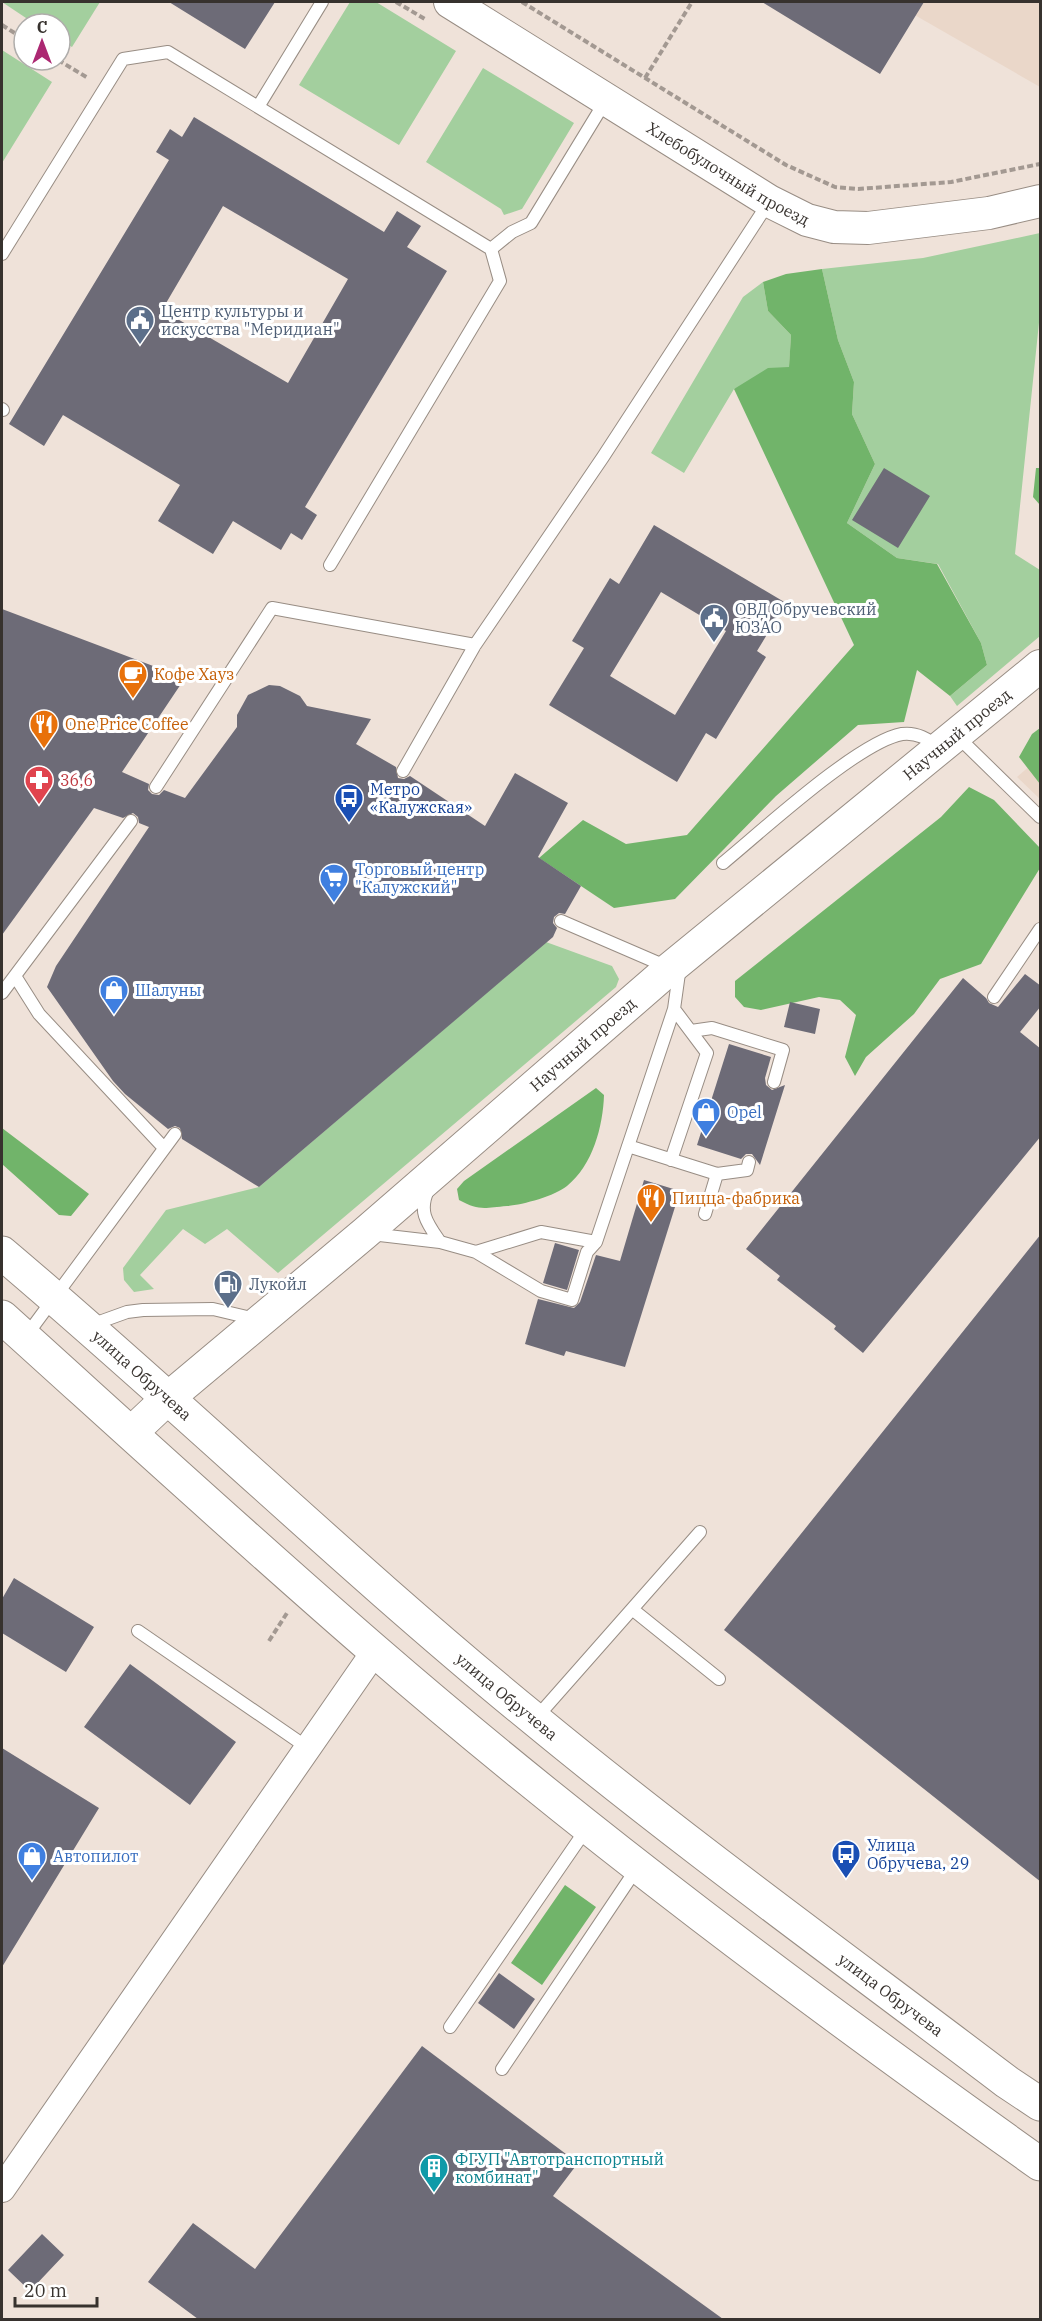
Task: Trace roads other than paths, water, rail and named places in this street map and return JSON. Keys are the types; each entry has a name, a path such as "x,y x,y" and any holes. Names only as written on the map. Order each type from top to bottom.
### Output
{"main road":[{"name":"улица Обручева","path":"2,1253 87,1326 405,1611 534,1720 1007,2082 1041,2104"},
{"path":"13,1328 375,1651 588,1827 1041,2164"}],"street":[{"name":"Хлебобулочный проезд","path":"450,2 769,201 807,220 834,228 868,228 989,213 1041,201"},
{"name":"Научный проезд","path":"131,1433 167,1399 365,1233 674,965 1041,666"},
{"path":"2,2189 375,1651"}],"lane":[{"path":"258,107 322,2"},
{"path":"2,254 123,59 168,52 492,249 500,281 330,566"},
{"path":"492,249 512,232 531,223 606,99"},
{"path":"403,771 475,645 603,457 769,201"},
{"path":"156,786 272,608 475,645"},
{"path":"723,863 845,764 902,734 922,735 948,741 1041,817"},
{"path":"2,993 132,821"},
{"path":"365,1233 440,1242 476,1252 541,1291 572,1300 587,1252 596,1242 674,1009 674,965 656,962 561,921"},
{"path":"994,997 1041,929"},
{"path":"15,976 39,1014 164,1148"},
{"path":"671,1160 707,1053 674,1009"},
{"path":"691,1031 712,1028 783,1050 774,1082"},
{"path":"13,1328 55,1298 175,1134"},
{"path":"628,1146 717,1174 747,1170 749,1161"},
{"path":"435,1172 423,1200 423,1217 440,1242"},
{"path":"705,1214 717,1174"},
{"path":"476,1252 541,1232 596,1242"},
{"path":"87,1326 127,1312 143,1310 213,1309 262,1321"},
{"path":"534,1720 700,1532"},
{"path":"632,1609 719,1679"},
{"path":"138,1631 309,1748"},
{"path":"450,2027 588,1827"},
{"path":"502,2069 638,1866"}],"place":[{"name":"Центр культуры и искусства \"Меридиан\"","path":"140,346"},
{"name":"ОВД Обручевский ЮЗАО","path":"714,644"},
{"name":"Кофе Хауз","path":"133,700"},
{"name":"One Price Coffee","path":"44,750"},
{"name":"36,6","path":"39,806"},
{"name":"Метро «Калужская»","path":"349,824"},
{"name":"Торговый центр \"Калужский\"","path":"334,904"},
{"name":"Шалуны","path":"114,1016"},
{"name":"Opel","path":"706,1138"},
{"name":"Пицца-фабрика","path":"651,1224"},
{"name":"Лукойл","path":"228,1310"},
{"name":"Улица Обручева, 29","path":"846,1880"},
{"name":"Автопилот","path":"32,1882"},
{"name":"ФГУП \"Автотранспортный комбинат\"","path":"434,2194"}]}
